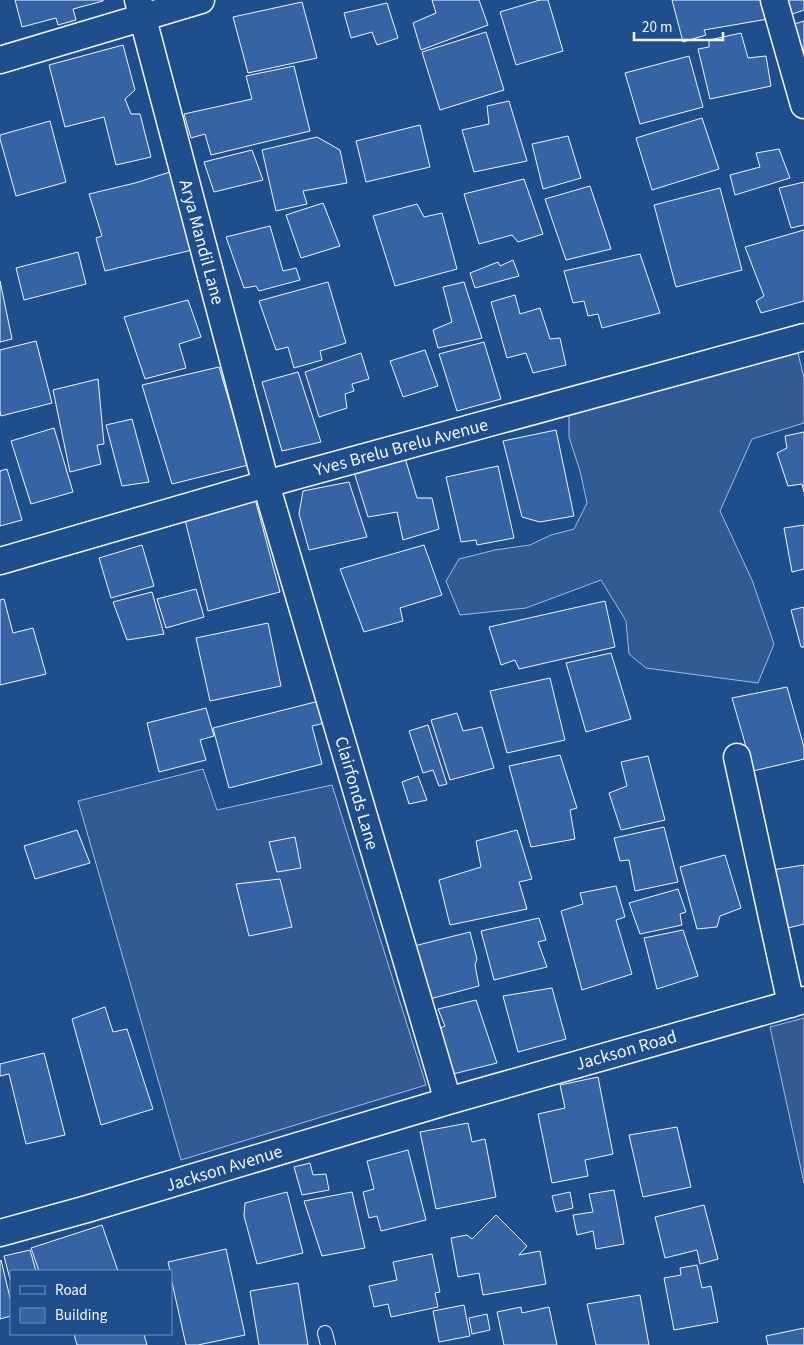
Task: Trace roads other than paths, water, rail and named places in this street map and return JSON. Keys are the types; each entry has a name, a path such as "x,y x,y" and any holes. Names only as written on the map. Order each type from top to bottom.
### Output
{"street":[{"path":"0,60 140,9 201,0"},
{"path":"774,0 804,105"},
{"name":"Arya Mandil Lane","path":"140,9 266,484"},
{"name":"Yves Brelu Brelu Avenue","path":"0,562 266,484 804,338"},
{"name":"Clairfonds Lane","path":"266,484 448,1101"},
{"path":"737,757 798,1002"},
{"name":"Jackson Road","path":"448,1101 798,1002"},
{"name":"Jackson Avenue","path":"0,1233 448,1101"}]}
